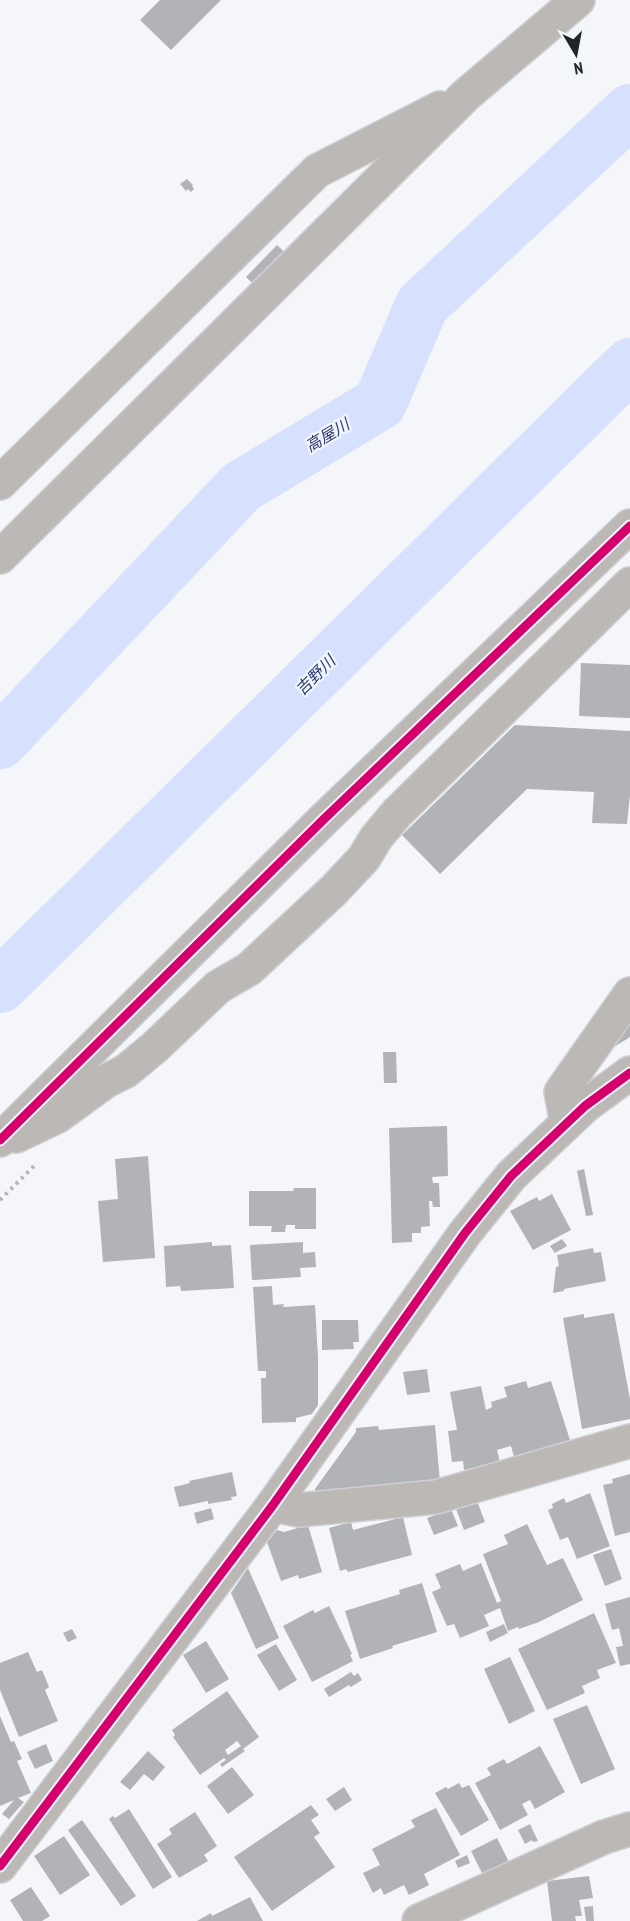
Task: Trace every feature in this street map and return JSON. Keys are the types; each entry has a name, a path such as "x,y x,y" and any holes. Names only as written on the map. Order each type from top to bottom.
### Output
{"street":[{"path":"0,557 466,96 578,0"},
{"path":"0,483 317,171 466,96"},
{"path":"0,1142 323,820 630,526"},
{"path":"0,1142 29,1131 58,1116 106,1082 126,1071 218,987 249,969 334,890 364,858 376,838 397,813 630,584"},
{"path":"567,1123 561,1092 630,994"},
{"path":"0,1866 273,1506 465,1233 512,1176 585,1106 630,1073"},
{"path":"273,1506 299,1510 436,1497 630,1441"},
{"path":"419,1921 604,1837 630,1828"}],"building":[{"path":"160,0 221,0 171,50 140,20"},
{"path":"187,179 193,185 194,189 191,192 188,189 186,191 180,184"},
{"path":"277,245 293,260 262,292 246,277"},
{"path":"581,663 630,665 630,718 579,716"},
{"path":"515,725 630,731 630,795 627,824 592,823 594,792 527,789 440,874 402,835"},
{"path":"630,1017 630,1037 611,1049"},
{"path":"383,1052 396,1052 397,1083 384,1083"},
{"path":"447,1126 448,1176 432,1177 433,1183 439,1183 440,1207 433,1207 432,1201 429,1201 430,1226 421,1227 421,1233 412,1233 412,1242 392,1243 389,1128"},
{"path":"148,1156 155,1258 103,1262 98,1201 118,1199 115,1159"},
{"path":"584,1169 593,1215 586,1216 577,1171"},
{"path":"294,1188 316,1188 316,1229 295,1229 295,1225 286,1225 285,1232 271,1232 272,1226 249,1226 249,1191 293,1191"},
{"path":"552,1194 571,1230 533,1250 510,1211 537,1197 539,1201"},
{"path":"562,1239 567,1246 555,1253 550,1246"},
{"path":"212,1242 212,1246 231,1245 234,1288 181,1291 180,1286 166,1287 164,1246"},
{"path":"303,1242 303,1253 315,1252 316,1267 300,1268 301,1277 252,1280 250,1245"},
{"path":"593,1248 594,1253 601,1252 606,1281 553,1293 556,1267 559,1266 557,1255"},
{"path":"272,1286 273,1305 284,1304 283,1307 315,1305 318,1405 312,1414 296,1418 296,1422 262,1423 261,1378 266,1378 266,1371 258,1371 253,1287"},
{"path":"614,1313 630,1399 630,1419 582,1429 563,1318 584,1314 584,1318"},
{"path":"322,1320 358,1320 359,1342 353,1342 354,1349 322,1350"},
{"path":"427,1369 430,1392 407,1395 403,1372"},
{"path":"526,1381 528,1388 551,1381 570,1440 514,1457 511,1446 497,1450 500,1462 464,1470 463,1461 452,1462 448,1431 457,1430 450,1392 481,1386 486,1410 492,1407 491,1402 507,1397 504,1387"},
{"path":"435,1425 440,1482 315,1497 315,1489 356,1432 356,1428 378,1426 379,1430"},
{"path":"232,1472 237,1496 231,1497 232,1500 208,1504 208,1501 179,1507 174,1487 190,1483 189,1481"},
{"path":"630,1474 630,1532 615,1536 603,1485 613,1483 612,1479"},
{"path":"590,1493 610,1546 577,1559 568,1537 560,1540 548,1510 553,1508 552,1504 564,1498 566,1503"},
{"path":"477,1501 485,1522 464,1530 456,1509"},
{"path":"211,1508 214,1519 197,1524 194,1513"},
{"path":"451,1509 458,1526 434,1535 427,1518"},
{"path":"403,1517 412,1555 348,1572 346,1569 340,1571 329,1528 351,1522 353,1530"},
{"path":"527,1524 547,1565 563,1558 583,1600 539,1622 508,1631 500,1608 484,1615 489,1626 460,1638 454,1624 447,1626 432,1592 441,1588 435,1574 460,1564 463,1571 481,1563 497,1603 501,1601 483,1554 508,1544 504,1535"},
{"path":"308,1525 322,1572 299,1579 298,1575 281,1581 267,1542 277,1530 284,1532"},
{"path":"611,1549 622,1579 605,1586 593,1555"},
{"path":"248,1568 279,1638 256,1649 231,1593"},
{"path":"422,1583 437,1632 360,1659 345,1611 400,1594 399,1590"},
{"path":"630,1597 630,1664 620,1666 616,1647 623,1646 619,1628 612,1630 605,1604"},
{"path":"329,1606 352,1654 350,1655 353,1661 312,1682 283,1626 313,1610 315,1613"},
{"path":"594,1613 616,1663 597,1670 600,1678 582,1686 585,1693 547,1710 518,1649"},
{"path":"504,1624 508,1633 490,1642 486,1632"},
{"path":"72,1629 77,1638 68,1642 63,1633"},
{"path":"206,1641 229,1679 206,1693 183,1655"},
{"path":"276,1644 297,1680 279,1691 257,1655"},
{"path":"28,1652 37,1672 42,1670 49,1687 45,1690 58,1721 19,1737 0,1690 0,1663"},
{"path":"510,1657 535,1711 509,1724 484,1669"},
{"path":"351,1672 354,1676 358,1673 362,1680 329,1697 324,1689"},
{"path":"227,1691 259,1737 243,1749 245,1751 222,1767 220,1764 226,1760 224,1758 200,1775 173,1737 175,1735 172,1730","holes":["237,1741 241,1746 228,1755 225,1750"]},
{"path":"587,1705 615,1769 581,1784 553,1719"},
{"path":"0,1716 11,1742 14,1741 22,1759 17,1761 31,1793 18,1798 24,1802 9,1819 2,1814 14,1800 0,1806"},
{"path":"46,1744 53,1761 35,1769 27,1752"},
{"path":"540,1746 565,1792 535,1809 530,1800 522,1804 528,1815 500,1830 475,1783 491,1775 487,1768 504,1759 507,1764"},
{"path":"148,1751 165,1767 153,1781 144,1774 130,1790 120,1782"},
{"path":"232,1767 254,1795 228,1814 207,1786"},
{"path":"459,1783 462,1788 469,1785 489,1820 461,1836 435,1793"},
{"path":"344,1787 352,1800 335,1811 326,1799"},
{"path":"311,1805 319,1815 311,1820 320,1833 314,1837 335,1867 272,1911 234,1857"},
{"path":"436,1808 460,1855 424,1874 429,1885 409,1895 404,1885 384,1895 381,1888 373,1893 363,1873 380,1865 372,1849 415,1827 411,1820"},
{"path":"129,1809 172,1877 153,1889 109,1819"},
{"path":"195,1812 217,1846 204,1855 208,1861 179,1878 157,1844 172,1834 169,1829"},
{"path":"82,1820 136,1896 121,1906 68,1830"},
{"path":"530,1824 538,1841 533,1842 532,1840 525,1844 518,1830"},
{"path":"64,1836 90,1875 60,1895 34,1856"},
{"path":"497,1838 509,1862 483,1875 471,1851"},
{"path":"467,1855 470,1863 458,1868 455,1861"},
{"path":"589,1876 593,1898 579,1900 582,1916 575,1916 576,1921 552,1921 547,1881"},
{"path":"31,1887 50,1916 42,1921 23,1921 10,1900"},
{"path":"250,1897 263,1921 197,1921 211,1913 212,1916"},
{"path":"593,1906 594,1921 586,1921 584,1907"}],"waterway":[{"name":"高屋川","path":"0,742 241,487 380,403 422,305 630,111"},
{"name":"吉野川","path":"0,986 630,365"}],"cycle path":[{"path":"0,1140 323,820 630,526"},
{"path":"0,1866 273,1505 465,1233 511,1176 585,1106 630,1073"}]}
